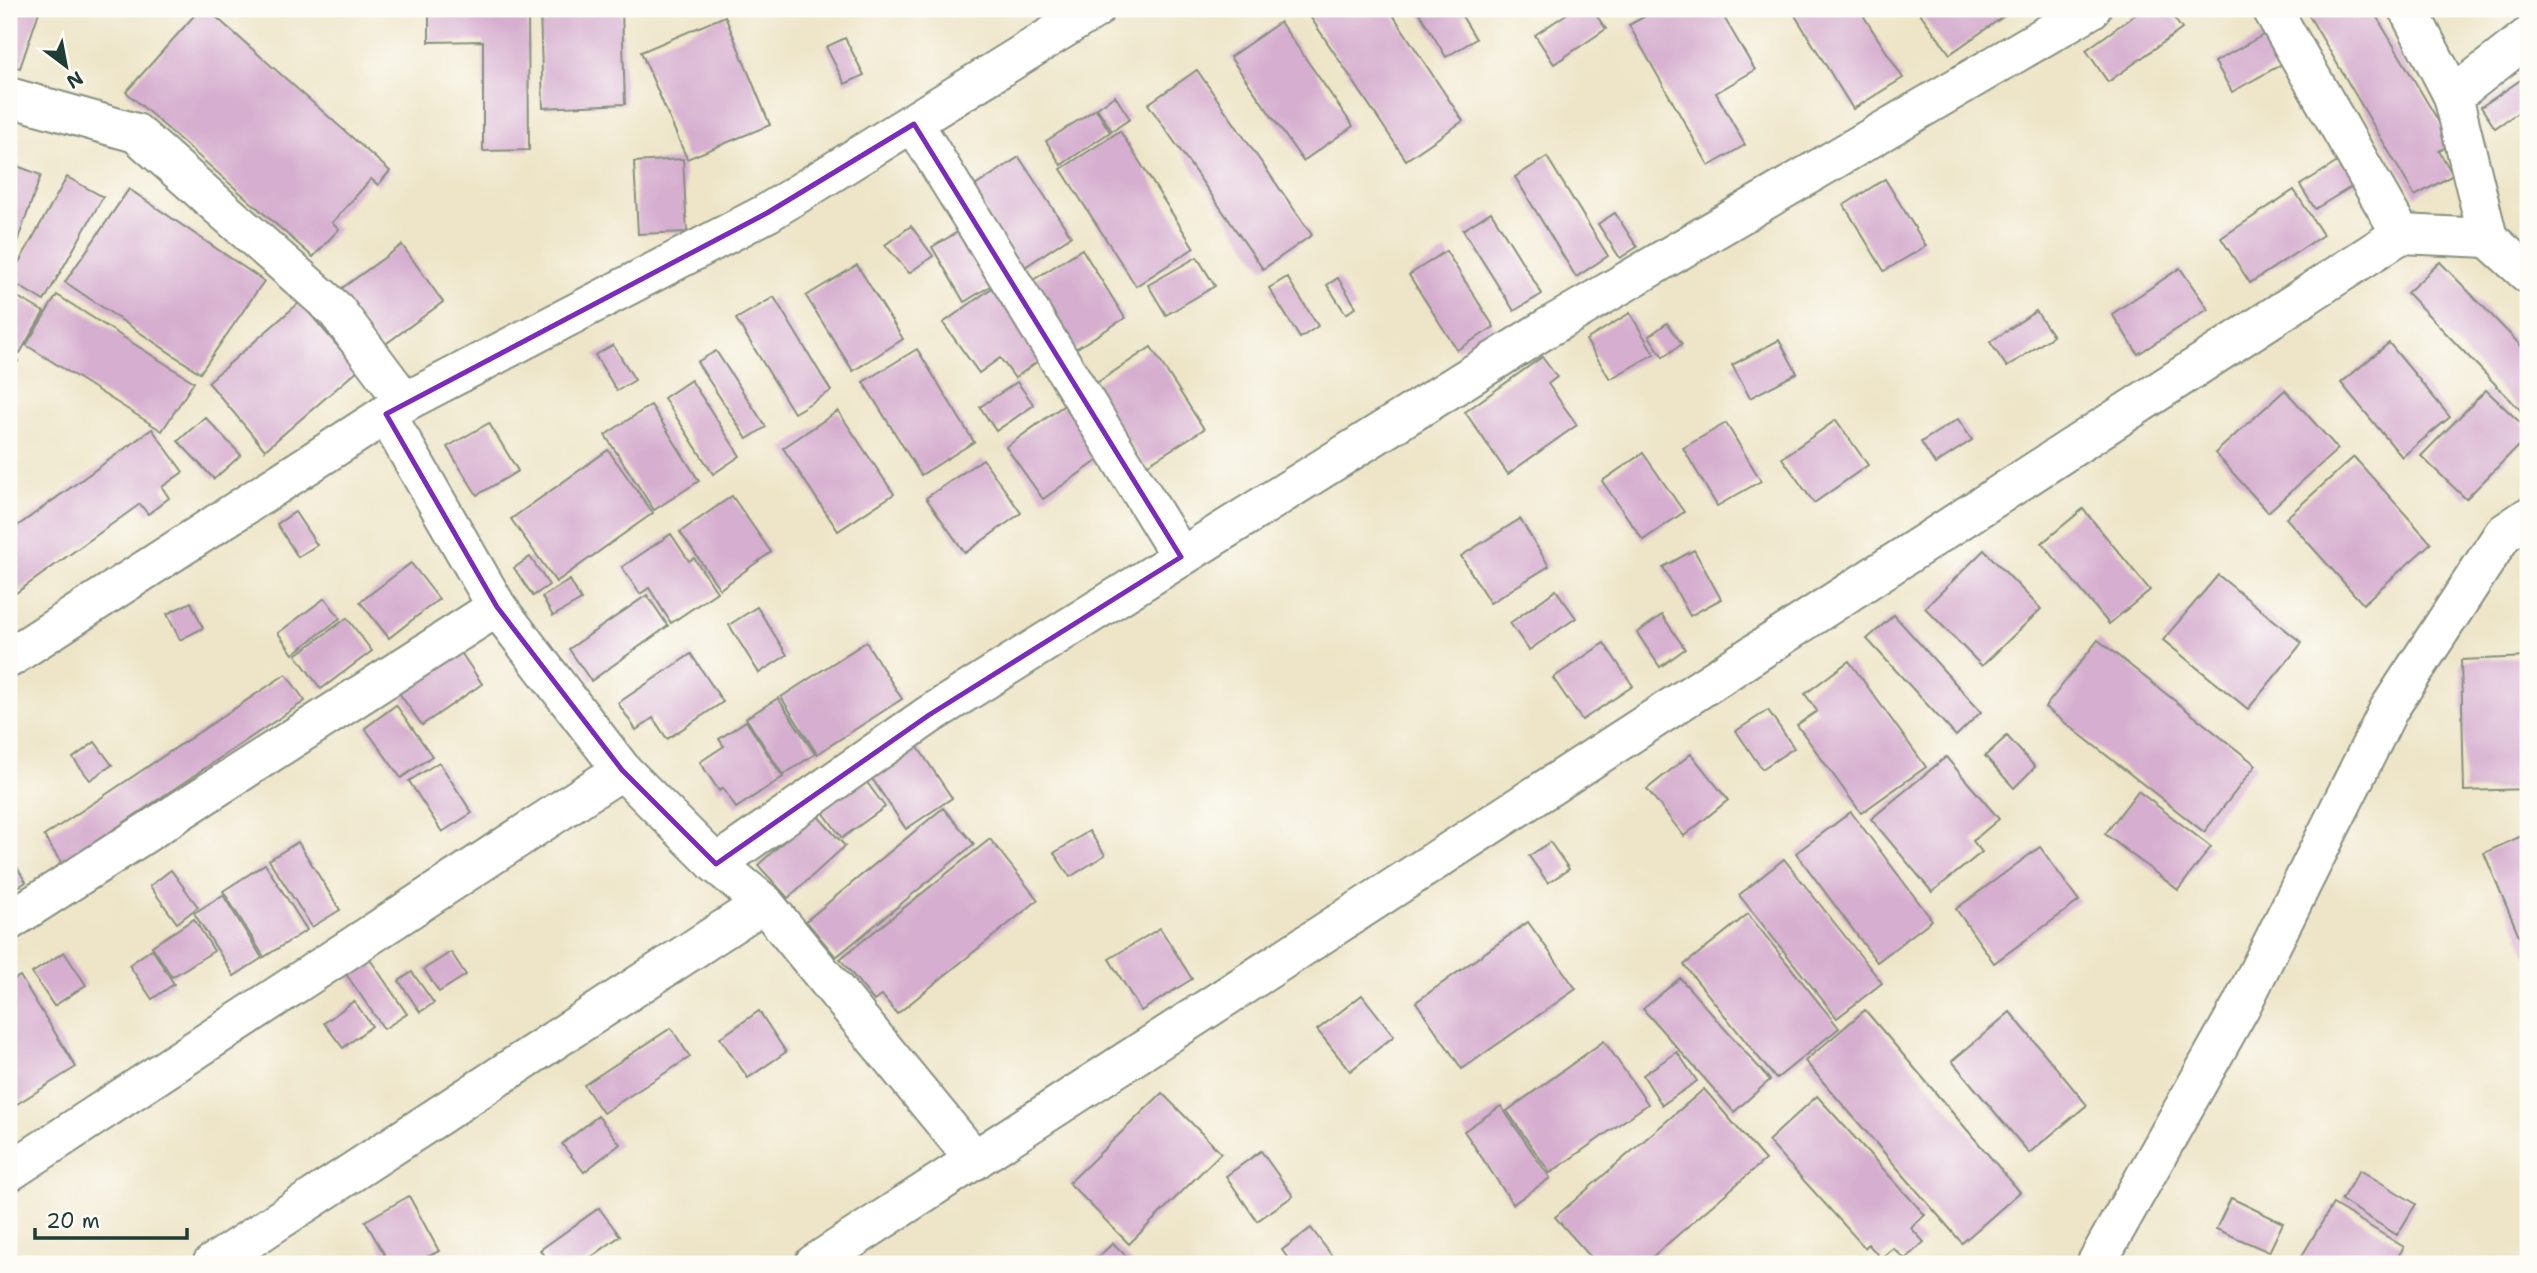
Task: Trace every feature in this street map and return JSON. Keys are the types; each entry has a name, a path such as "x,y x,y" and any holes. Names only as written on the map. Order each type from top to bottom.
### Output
{"street":[{"path":"9,658 396,408 767,213 1095,9"},
{"path":"716,864 929,715 1547,328 2091,9"},
{"path":"2272,9 2402,234"},
{"path":"2407,9 2453,96 2488,238 2528,274"},
{"path":"2453,96 2528,37"},
{"path":"9,97 136,133 336,310 396,408 497,607 622,770 716,864 764,903 975,1160"},
{"path":"914,124 1181,557"},
{"path":"814,1264 2402,234 2488,238"},
{"path":"2096,1264 2241,1006 2389,709 2504,534 2528,517"},
{"path":"9,921 497,607"},
{"path":"9,1172 622,770"},
{"path":"212,1264 764,903"}],"highlighted area":[{"path":"914,124 1181,557 929,715 716,864 622,770 497,607 386,414 767,213"}],"building":[{"path":"9,9 40,9 20,68 9,65"},
{"path":"200,9 207,9 390,171 378,185 371,179 332,223 339,229 313,257 126,92"},
{"path":"429,9 528,9 529,150 483,151 483,41 429,42"},
{"path":"540,9 622,9 625,104 543,108"},
{"path":"1305,9 1389,9 1463,121 1406,160"},
{"path":"1417,9 1473,9 1462,16 1476,39 1446,57"},
{"path":"1574,9 1592,9 1606,29 1554,64 1535,35"},
{"path":"1658,9 1719,9 1755,70 1716,93 1745,145 1709,166 1629,25"},
{"path":"1791,9 1859,9 1903,78 1853,109"},
{"path":"1917,9 2003,9 2007,14 1950,54"},
{"path":"2143,9 2167,9 2182,29 2108,82 2086,50"},
{"path":"2305,9 2372,9 2452,144 2439,151 2453,175 2415,196"},
{"path":"725,16 770,125 687,159 641,52"},
{"path":"1280,22 1353,126 1303,161 1230,57"},
{"path":"2265,34 2282,64 2232,92 2215,62"},
{"path":"845,38 864,75 845,84 826,47"},
{"path":"1197,70 1312,235 1263,269 1148,104"},
{"path":"2528,75 2528,106 2495,128 2481,107"},
{"path":"1115,96 1130,119 1112,131 1097,108"},
{"path":"1096,109 1110,132 1061,165 1046,141"},
{"path":"1120,131 1194,248 1136,286 1061,169"},
{"path":"2349,155 2364,179 2315,209 2300,185"},
{"path":"1019,157 1071,236 1022,269 969,190"},
{"path":"1547,157 1608,256 1576,277 1515,177"},
{"path":"683,159 687,232 638,234 634,162"},
{"path":"9,163 41,175 9,264"},
{"path":"67,177 103,197 44,301 9,280"},
{"path":"1885,179 1926,246 1884,271 1844,205"},
{"path":"129,189 264,281 200,373 65,282"},
{"path":"2294,190 2323,235 2250,283 2221,238"},
{"path":"1491,212 1542,294 1514,311 1463,230"},
{"path":"1615,213 1637,247 1620,258 1598,224"},
{"path":"911,226 933,256 909,273 885,245"},
{"path":"958,232 970,254 977,249 997,282 964,302 932,247"},
{"path":"402,245 443,302 380,348 338,291"},
{"path":"1082,249 1125,318 1072,351 1030,282"},
{"path":"1446,251 1494,327 1457,350 1409,275"},
{"path":"1197,257 1215,286 1166,315 1148,285"},
{"path":"2440,262 2528,353 2528,418 2407,293"},
{"path":"857,265 903,339 853,371 806,296"},
{"path":"2180,268 2208,309 2138,354 2112,314"},
{"path":"1287,277 1318,326 1300,338 1269,288"},
{"path":"1338,278 1356,307 1346,314 1327,285"},
{"path":"992,288 1042,358 1015,378 1000,358 979,373 943,323"},
{"path":"9,292 44,312 20,353 9,347"},
{"path":"57,295 194,382 162,431 26,345"},
{"path":"774,297 831,391 794,413 736,319"},
{"path":"300,302 358,370 265,450 208,382"},
{"path":"2036,311 2053,336 2007,367 1990,342"},
{"path":"1630,313 1654,354 1610,379 1586,340"},
{"path":"1667,323 1682,344 1663,357 1649,336"},
{"path":"1779,340 1797,373 1750,398 1732,365"},
{"path":"2389,343 2450,417 2402,457 2341,383"},
{"path":"613,345 635,380 617,391 595,355"},
{"path":"1151,347 1204,429 1145,466 1092,386"},
{"path":"917,349 974,442 921,475 863,382"},
{"path":"716,351 766,427 747,439 697,362"},
{"path":"9,356 18,361 9,377"},
{"path":"1542,357 1557,377 1548,384 1577,425 1508,474 1465,412"},
{"path":"691,380 740,456 713,474 664,398"},
{"path":"1017,382 1034,405 996,431 980,407"},
{"path":"2285,390 2338,449 2268,512 2215,453"},
{"path":"2486,390 2528,430 2528,436 2466,499 2421,456"},
{"path":"1070,401 1107,454 1043,499 1006,447"},
{"path":"651,405 699,481 654,510 605,435"},
{"path":"838,411 894,494 838,531 783,448"},
{"path":"205,417 241,455 214,479 178,441"},
{"path":"1958,419 1972,440 1935,464 1921,442"},
{"path":"1836,420 1868,465 1814,503 1782,458"},
{"path":"489,423 518,471 477,495 447,447"},
{"path":"1726,423 1761,481 1717,506 1683,448"},
{"path":"152,429 183,472 162,487 169,498 148,514 140,504 9,598 9,532"},
{"path":"608,450 653,513 556,582 511,519"},
{"path":"1643,453 1684,512 1643,540 1602,481"},
{"path":"2354,457 2431,543 2363,604 2286,518"},
{"path":"983,459 1021,513 965,553 926,498"},
{"path":"732,496 771,552 720,589 680,532"},
{"path":"2083,509 2150,590 2109,624 2042,543"},
{"path":"295,512 317,545 298,557 277,524"},
{"path":"1520,519 1549,566 1490,603 1461,556"},
{"path":"671,534 689,561 694,558 717,592 671,623 649,588 640,594 622,567"},
{"path":"1694,550 1721,599 1690,616 1663,567"},
{"path":"1984,550 2041,609 1982,666 1925,608"},
{"path":"530,557 549,585 533,596 514,568"},
{"path":"411,563 439,599 389,638 360,602"},
{"path":"2218,575 2302,643 2248,709 2163,640"},
{"path":"570,580 581,600 553,616 542,597"},
{"path":"1556,590 1576,618 1529,650 1510,623"},
{"path":"647,595 668,626 591,681 569,649"},
{"path":"325,598 340,618 293,654 278,633"},
{"path":"191,602 203,628 180,640 167,614"},
{"path":"757,607 787,655 759,673 729,625"},
{"path":"1662,615 1685,649 1660,667 1637,633"},
{"path":"1894,615 1981,712 1956,736 1867,639"},
{"path":"347,618 372,651 321,689 296,655"},
{"path":"2098,640 2256,765 2204,832 2045,707"},
{"path":"866,642 902,699 817,754 781,697"},
{"path":"1604,643 1633,686 1582,720 1553,678"},
{"path":"460,651 482,684 422,725 399,693"},
{"path":"691,654 723,702 667,739 653,718 636,730 618,703"},
{"path":"2528,657 2528,789 2464,791 2461,660"},
{"path":"1849,661 1926,767 1861,813 1797,725 1817,711 1805,694"},
{"path":"286,674 305,701 62,864 44,836"},
{"path":"778,698 815,754 783,775 746,718"},
{"path":"396,705 432,756 401,778 365,728"},
{"path":"1768,710 1794,748 1762,769 1736,731"},
{"path":"746,721 783,777 736,808 723,788 719,791 700,762 724,746 719,739"},
{"path":"2007,736 2035,767 2014,788 1985,756"},
{"path":"95,742 112,765 90,780 73,758"},
{"path":"917,746 952,798 906,829 871,777"},
{"path":"1691,754 1728,800 1684,836 1647,789"},
{"path":"1946,757 1999,819 1973,841 1982,852 1932,892 1871,819"},
{"path":"439,762 472,813 442,832 409,781"},
{"path":"863,777 885,807 842,838 820,808"},
{"path":"2138,791 2211,847 2178,890 2105,834"},
{"path":"943,808 974,844 836,957 806,921"},
{"path":"1851,812 1932,920 1877,962 1796,853"},
{"path":"815,813 845,846 788,898 758,865"},
{"path":"1089,831 1105,855 1070,877 1054,853"},
{"path":"2528,833 2528,957 2484,853"},
{"path":"990,839 1038,900 897,1014 882,995 874,1001 840,959"},
{"path":"298,842 340,910 312,927 269,860"},
{"path":"1550,842 1569,869 1548,883 1529,856"},
{"path":"2040,847 2079,901 1994,963 1956,909"},
{"path":"9,855 26,882 9,893"},
{"path":"1784,859 1882,983 1837,1018 1739,895"},
{"path":"265,864 307,930 264,957 223,891"},
{"path":"171,870 198,907 177,923 150,886"},
{"path":"223,895 262,958 234,976 194,913"},
{"path":"1748,914 1839,1028 1776,1079 1684,965"},
{"path":"194,919 214,951 172,977 152,946"},
{"path":"1528,922 1576,989 1462,1069 1416,1002"},
{"path":"1160,928 1192,979 1141,1011 1109,959"},
{"path":"152,949 174,984 152,999 129,965"},
{"path":"64,952 86,985 54,1006 32,973"},
{"path":"451,952 466,975 439,992 424,969"},
{"path":"369,958 407,1014 384,1029 346,974"},
{"path":"412,972 434,1003 420,1012 399,981"},
{"path":"20,976 76,1067 9,1109 9,982"},
{"path":"1680,978 1770,1080 1734,1112 1643,1009"},
{"path":"1362,995 1394,1036 1350,1071 1317,1030"},
{"path":"354,1001 372,1026 343,1048 324,1023"},
{"path":"1865,1010 2020,1192 1962,1243 1805,1061"},
{"path":"759,1011 786,1052 748,1078 720,1038"},
{"path":"2010,1012 2087,1105 2029,1153 1952,1061"},
{"path":"671,1028 690,1057 603,1113 584,1085"},
{"path":"1604,1041 1648,1104 1550,1173 1507,1111"},
{"path":"1677,1052 1697,1081 1662,1105 1643,1075"},
{"path":"1704,1089 1765,1160 1644,1264 1597,1264 1555,1217"},
{"path":"1162,1093 1221,1153 1129,1244 1069,1183"},
{"path":"1817,1096 1925,1215 1911,1228 1924,1242 1905,1259 1893,1248 1881,1258 1868,1244 1865,1248 1768,1141"},
{"path":"1501,1106 1550,1178 1513,1204 1464,1131"},
{"path":"598,1116 620,1144 584,1172 562,1144"},
{"path":"1261,1151 1293,1196 1257,1221 1226,1176"},
{"path":"2360,1170 2416,1204 2397,1235 2341,1200"},
{"path":"409,1196 439,1251 414,1264 390,1264 365,1221"},
{"path":"2231,1198 2283,1223 2269,1252 2216,1229"},
{"path":"2333,1204 2404,1247 2393,1264 2297,1264"},
{"path":"599,1208 620,1236 582,1264 550,1264 540,1250"},
{"path":"1311,1228 1338,1264 1292,1264 1282,1250"},
{"path":"1113,1243 1133,1263 1091,1264"}]}
